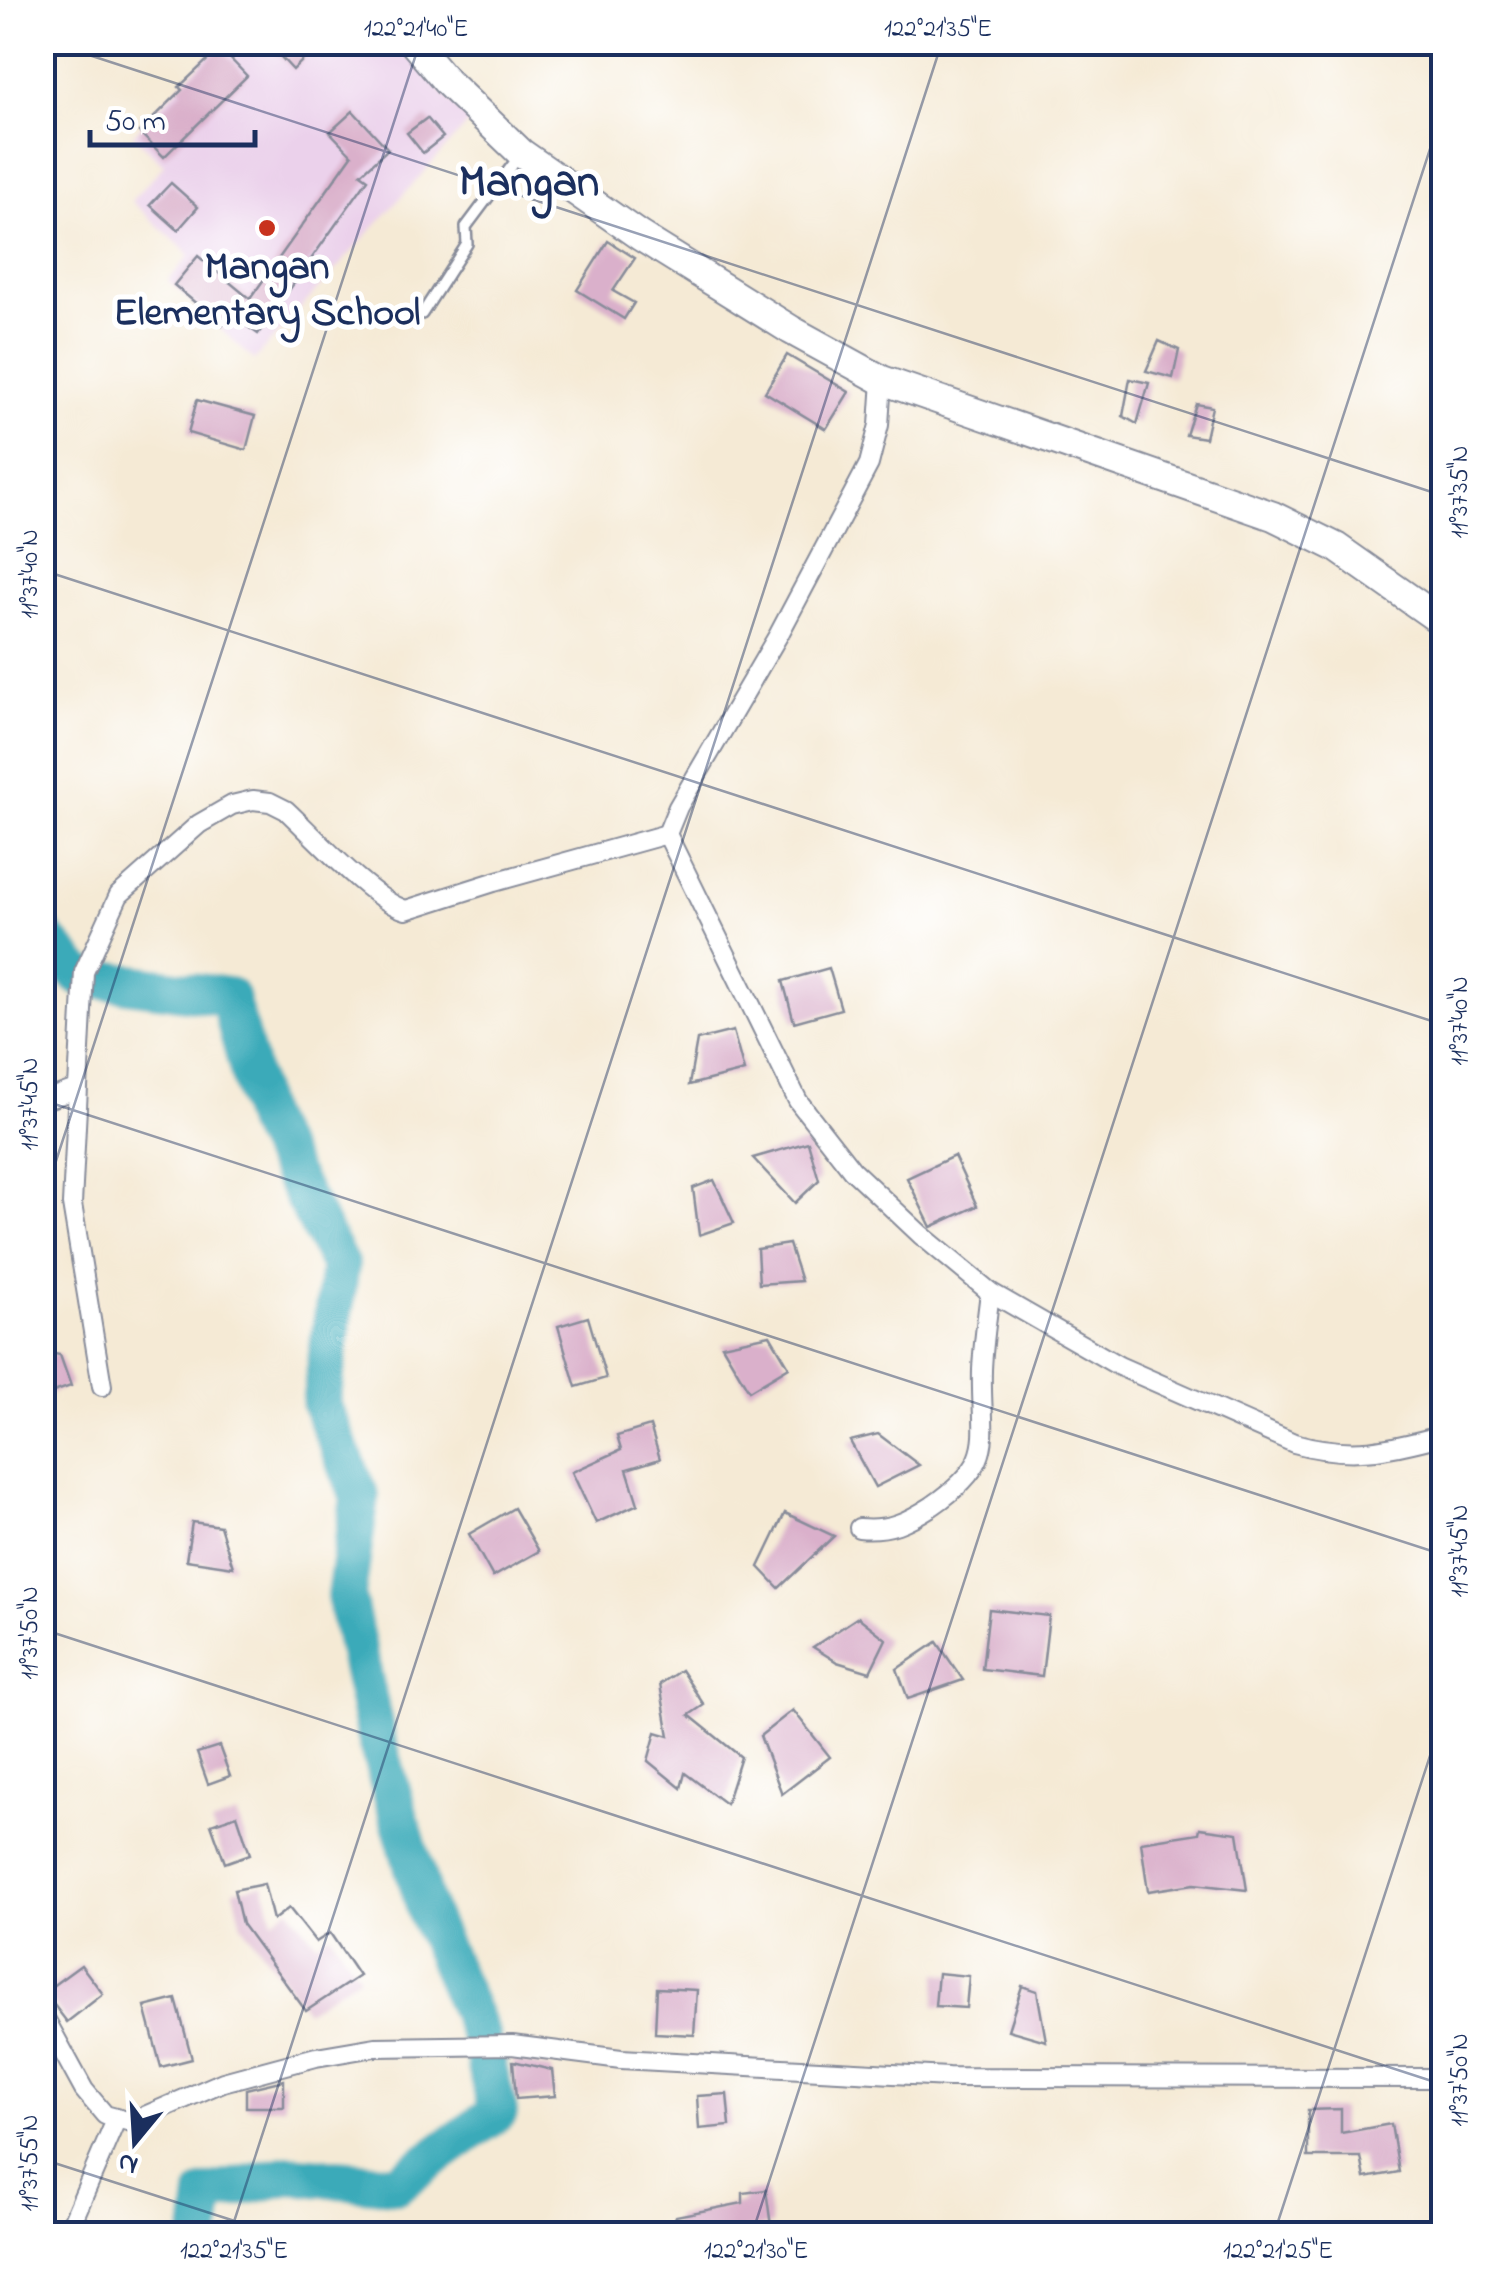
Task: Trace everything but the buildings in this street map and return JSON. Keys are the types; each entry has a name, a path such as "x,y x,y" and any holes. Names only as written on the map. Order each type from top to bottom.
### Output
{"street":[{"path":"412,42 447,82 521,152 640,236 791,330 882,380 1273,516 1336,547 1444,622"},
{"path":"882,380 878,426 869,464 779,634 678,807 668,834 798,1102 852,1170 990,1292 1119,1366 1294,1443 1343,1454 1366,1453 1444,1435"},
{"path":"102,1386 72,1204 84,972 119,895 198,824 232,805 253,800 270,802 286,810 370,887 396,908 406,910 668,834"},
{"path":"42,1101 76,1090"},
{"path":"859,1528 893,1528 906,1522 968,1477 977,1466 985,1430 982,1372 990,1292"},
{"path":"42,2013 84,2090 105,2115 131,2122 223,2082 316,2057 375,2047 480,2044 622,2059 948,2077 1444,2078"},
{"path":"67,2234 116,2120"}],"lane":[{"path":"422,314 467,244 466,227 489,201 521,152"}],"shaded area":[{"name":"Mangan Elementary School","path":"219,43 398,43 469,122 254,360 168,281 190,255 131,201 164,165 133,135"}],"waterway":[{"path":"42,934 78,975"},
{"path":"89,978 229,997 262,1118 340,1266 321,1404 360,1497 346,1596 376,1738 427,1913 481,2038"},
{"path":"201,2234 206,2195 289,2175 397,2184 498,2112 483,2050"}],"place":[{"name":"Mangan Elementary School","path":"267,228"}],"district":[{"name":"Mangan","path":"529,184"}]}
